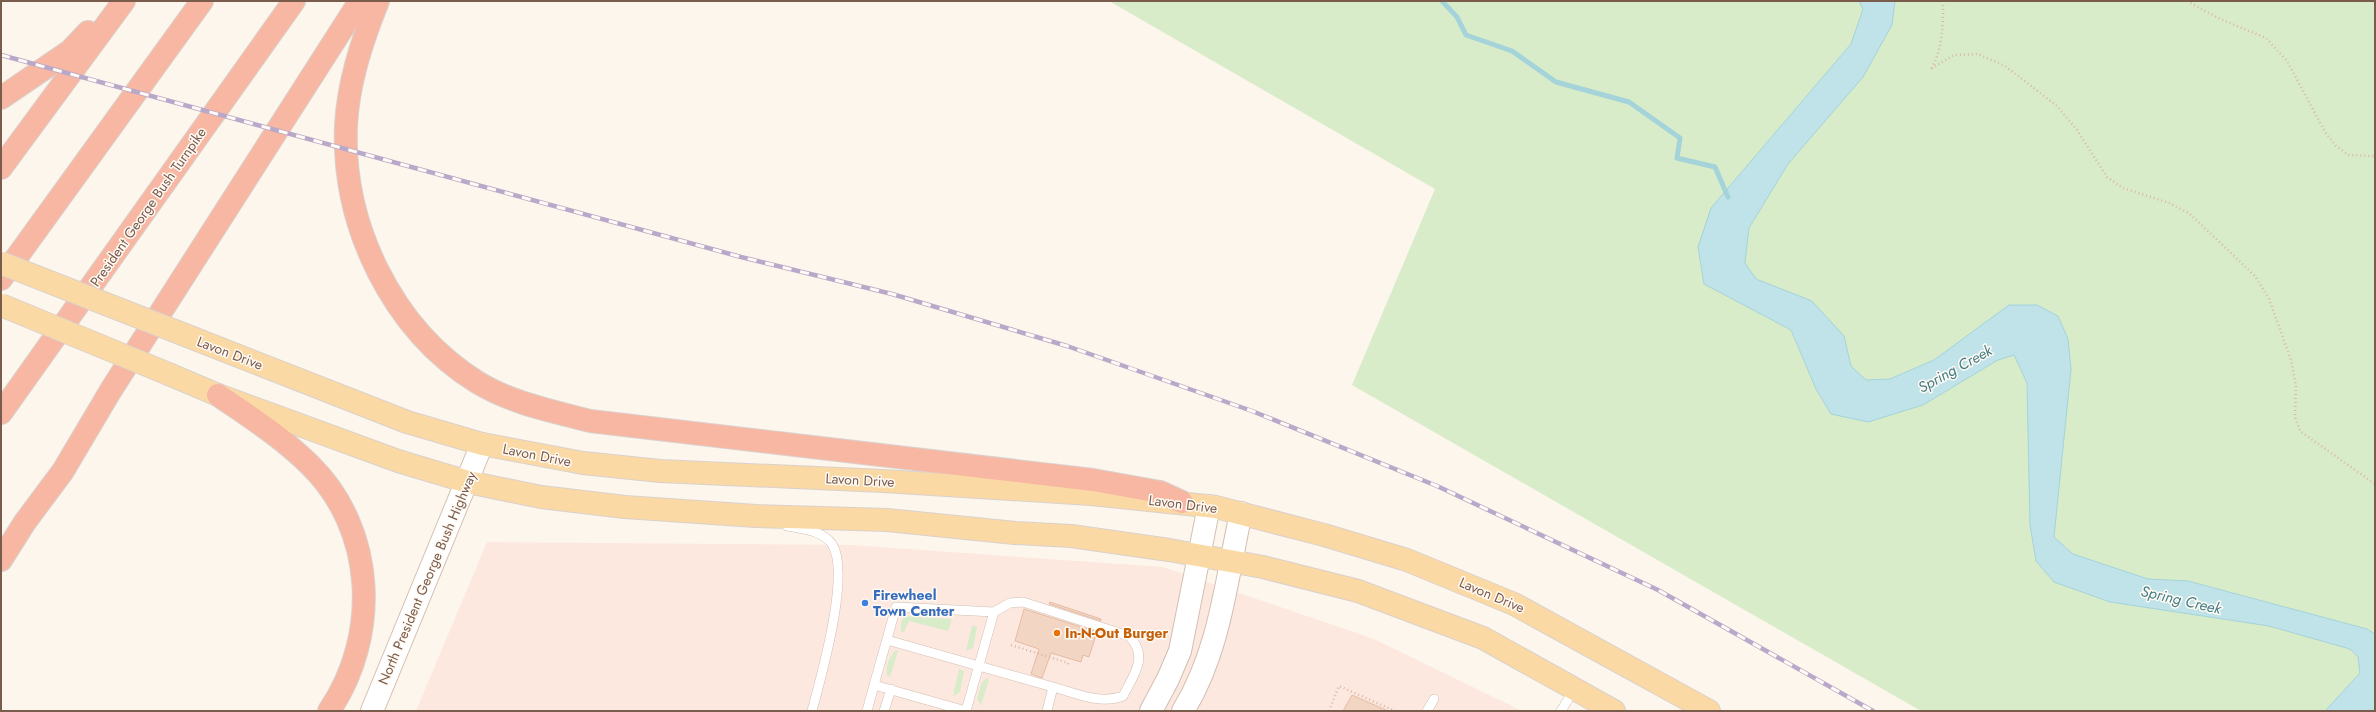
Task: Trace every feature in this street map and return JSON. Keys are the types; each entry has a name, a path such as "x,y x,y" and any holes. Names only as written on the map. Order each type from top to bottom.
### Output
{"highway":[{"path":"1,98 70,51 118,1"},
{"path":"1,168 124,1"},
{"path":"1,279 202,1"},
{"name":"President George Bush Turnpike","path":"1,413 294,1"},
{"path":"1,560 25,522 63,471 111,390 360,1"},
{"path":"378,1 359,53 350,88 346,126 350,190 358,221 374,264 400,308 422,335 454,366 477,382 494,391 543,409 590,421 1093,480 1160,492 1182,502"},
{"path":"1,535 57,456 111,390"},
{"path":"218,395 284,441 311,466 336,496 350,526 361,561 364,596 362,633 354,664 338,698 329,711"}],"main road":[{"name":"Lavon Drive","path":"1,263 407,422 482,444 583,463 660,471 884,481 1182,502 1241,513 1324,535 1407,560 1514,604 1710,711"},
{"path":"1,305 218,395 398,461 468,482 541,497 585,503 721,513 887,520 1008,533 1071,536 1231,560 1358,591 1482,638 1575,688 1614,711"}],"street":[{"name":"North President George Bush Highway","path":"372,711 468,482 482,444"},
{"path":"1151,711 1168,679 1180,651 1201,555 1209,506"},
{"path":"1183,711 1193,695 1210,656 1219,624 1241,513"}],"lane":[{"path":"721,513 816,532 831,543 838,559 833,629 812,711"},
{"path":"867,711 896,608 994,612 1010,603 1023,602 1129,636 1138,645 1140,656 1134,676 1123,696 1112,701 1101,701 887,640"},
{"path":"874,685 891,689 947,708 966,711 994,612"},
{"path":"1048,711 1053,687"},
{"path":"1561,711 1575,688"},
{"path":"884,711 891,689"},
{"path":"1427,711 1434,699"}],"path":[{"path":"1943,1 1943,26 1939,54 1932,68 1954,55 1978,54 2005,66 2057,106 2077,130 2107,177 2123,188 2168,203 2189,213 2255,276 2269,299 2291,360 2296,386 2295,417 2300,431 2375,484"},
{"path":"2187,1 2218,18 2266,38 2286,60 2325,132 2336,146 2350,156 2375,156"},
{"path":"1011,645 1068,663 1068,666"},
{"path":"1330,711 1339,686 1396,711"}],"shaded area":[{"name":"Firewheel Town Center","path":"487,542 851,545 1163,567 1374,639 1522,711 416,711"}],"green space":[{"path":"1109,1 2375,1 2375,711 1921,711 1352,385 1435,189"},
{"path":"904,616 952,619 948,631 909,621 904,632 901,632 901,623"},
{"path":"972,625 977,627 973,648 966,651"},
{"path":"896,650 898,651 890,677 887,675 887,665 888,661"},
{"path":"959,669 964,671 960,692 953,696"},
{"path":"987,678 989,680 981,705 977,699 982,682"}],"water":[{"name":"Spring Creek","path":"1859,1 1895,1 1892,25 1863,77 1788,164 1749,228 1745,263 1756,279 1812,301 1844,336 1851,366 1866,380 1890,379 1934,360 2009,305 2037,305 2058,316 2068,339 2071,369 2054,537 2073,554 2148,579 2188,581 2367,629 2375,634 2375,711 2325,711 2360,673 2358,657 2350,649 2269,626 2110,602 2054,582 2036,561 2030,525 2027,383 2014,355 1998,360 1923,405 1868,422 1831,414 1816,389 1791,330 1704,284 1698,247 1711,208 1851,44 1863,9"}],"building":[{"path":"1050,602 1101,619 1101,621 1049,604"},
{"name":"In-N-Out Burger","path":"1024,609 1097,632 1089,657 1083,655 1081,662 1051,653 1042,678 1031,674 1039,649 1015,641"},
{"path":"1352,695 1388,711 1343,711"}],"waterway":[{"path":"1442,1 1457,17 1466,35 1512,51 1556,82 1629,102 1680,138 1677,158 1715,167 1728,197"}],"railway":[{"path":"1,55 741,257 892,294 1067,346 1252,411 1437,486 1658,590 1873,711"}],"place":[{"name":"Firewheel Town Center","path":"865,603"},
{"name":"In-N-Out Burger","path":"1057,633"}]}
